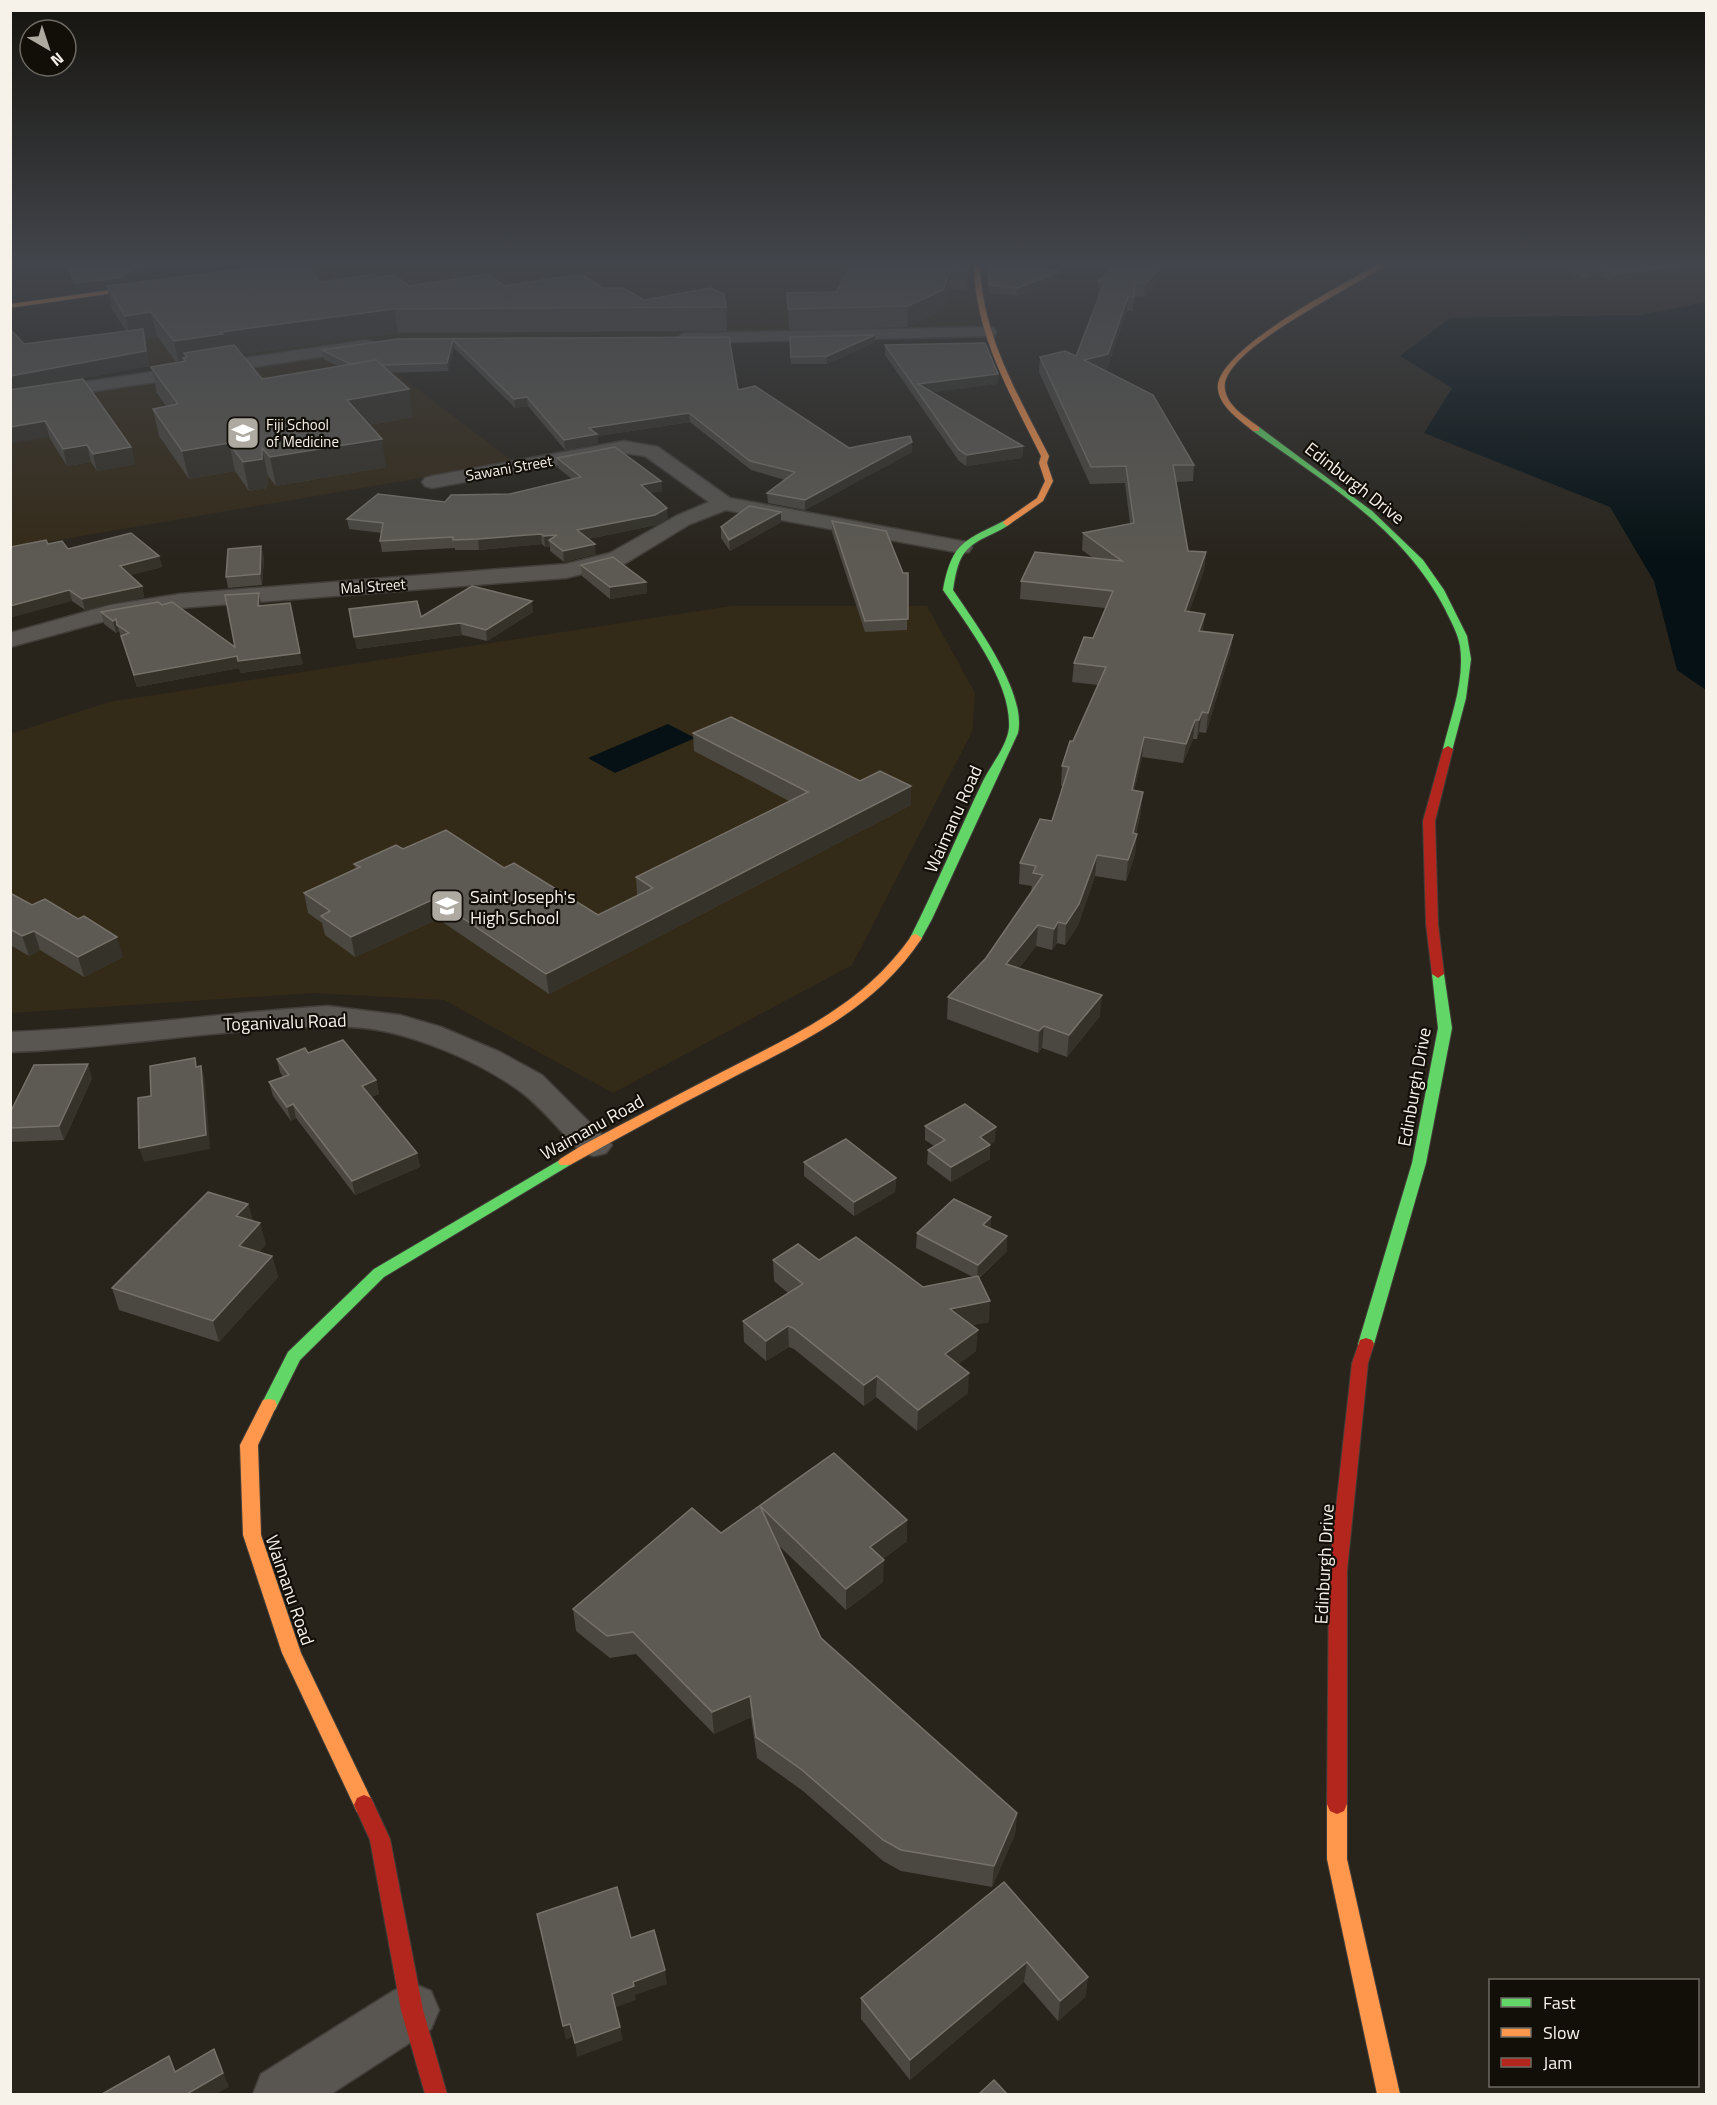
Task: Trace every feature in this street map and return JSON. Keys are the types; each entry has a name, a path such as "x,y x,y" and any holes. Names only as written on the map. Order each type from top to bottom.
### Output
{"main road":[{"path":"961,547 1015,519 1040,499 1049,481 1043,463 1045,456 1002,363"},
{"name":"Edinburgh Drive","path":"1231,363 1228,366 1221,384 1226,401 1246,421 1362,507 1426,567 1447,600 1465,644 1466,678 1429,821 1432,924 1445,1028 1419,1163 1360,1364 1338,1571 1337,1859 1389,2094"},
{"name":"Waimanu Road","path":"436,2094 412,2010 380,1839 292,1653 252,1535 249,1445 294,1356 379,1273 594,1145 820,1025 879,984 897,967 914,942 938,897 957,848 1014,729 1009,702 993,657 948,590 952,562 961,547"}],"street":[{"path":"10,399 247,363"},
{"name":"Sawani Street","path":"432,482 624,447 651,451 724,503 961,547"},
{"name":"Mal Street","path":"10,640 110,612 180,601 566,571 629,553 683,520 724,503"},
{"name":"Toganivalu Road","path":"10,1042 65,1040 234,1022 328,1016 388,1022 429,1034 488,1059 530,1082 594,1145"},
{"path":"281,2094 412,2010"}],"shaded area":[{"path":"143,363 238,363 156,376"},
{"name":"Fiji School of Medicine","path":"260,363 383,363 514,462 11,548 11,403"},
{"path":"1412,363 1706,363 1706,690 1677,670 1654,581 1610,507 1424,433 1452,388"},
{"name":"Saint Joseph's High School","path":"731,606 927,606 975,693 972,732 852,965 613,1093 444,1000 313,993 11,1013 10,734 109,702"},
{"path":"668,724 695,738 615,773 588,758"}],"building":[{"path":"10,363 79,363 10,376"},
{"path":"173,363 249,363 262,379 357,363 380,363 409,389 347,400 382,439 270,457 262,448 262,459 243,462 229,443 182,451 153,409 178,404 151,367"},
{"path":"379,363 439,363 381,365"},
{"path":"477,363 733,363 738,390 755,386 849,448 910,436 912,442 805,500 767,493 795,472 750,461 689,413 589,428 597,434 564,440 527,397 514,399"},
{"path":"898,363 993,363 998,374 918,384 1023,446 967,455 959,450"},
{"path":"1043,363 1090,363 1153,395 1194,465 1173,465 1188,551 1206,552 1185,611 1205,614 1199,631 1233,635 1208,713 1202,712 1199,720 1195,720 1186,744 1144,737 1132,790 1143,792 1133,833 1137,834 1128,860 1097,855 1079,904 1066,924 1058,922 1054,929 1038,925 1006,964 1102,995 1069,1035 1044,1026 1039,1031 948,997 986,958 1043,875 1033,873 1036,866 1020,863 1040,819 1052,821 1069,767 1062,766 1070,741 1073,741 1106,667 1074,663 1084,637 1093,638 1113,591 1021,581 1035,552 1122,561 1083,533 1134,523 1126,466 1091,467"},
{"path":"83,379 131,447 93,454 87,445 63,449 45,421 10,427 10,390"},
{"path":"615,447 661,481 641,485 667,508 655,515 577,530 595,544 563,551 549,540 557,535 544,536 541,534 478,539 453,540 453,537 380,541 383,523 347,519 378,494 445,502 451,495 510,494 581,477 557,458"},
{"path":"749,506 781,512 729,540 721,527"},
{"path":"832,521 886,531 903,573 908,573 908,619 865,621"},
{"path":"131,533 159,556 120,566 142,586 82,599 69,590 10,606 10,547 46,540 48,544 62,541 68,549"},
{"path":"261,546 260,574 226,577 228,549"},
{"path":"613,557 646,582 610,587 581,565"},
{"path":"472,586 532,601 486,630 460,623 354,637 349,609 417,601 421,617"},
{"path":"259,593 258,606 290,603 300,653 238,661 237,656 134,675 121,636 129,633 117,625 116,619 113,621 101,612 158,602 162,605 172,602 235,647 225,595"},
{"path":"731,717 860,781 880,771 911,786 546,974 434,899 351,937 321,916 330,911 304,893 360,867 354,864 396,845 403,849 446,830 504,868 514,863 598,915 653,888 636,877 808,792 693,733"},
{"path":"10,893 32,905 45,899 78,919 84,916 117,937 78,957 34,931 22,936 10,929"},
{"path":"343,1040 376,1080 362,1086 417,1153 352,1181 293,1104 287,1107 269,1082 289,1075 277,1059 305,1048 308,1053"},
{"path":"195,1058 196,1067 201,1066 206,1135 139,1148 138,1098 151,1096 150,1066"},
{"path":"88,1064 59,1126 10,1128 10,1113 34,1065"},
{"path":"965,1104 996,1127 980,1137 990,1145 951,1167 928,1150 945,1140 925,1126"},
{"path":"846,1139 896,1178 854,1202 804,1162"},
{"path":"208,1192 248,1204 236,1216 260,1223 239,1246 272,1256 213,1321 112,1288"},
{"path":"954,1199 991,1217 983,1225 1007,1236 978,1265 917,1233"},
{"path":"856,1237 923,1287 978,1276 990,1301 950,1309 978,1330 945,1354 969,1373 918,1410 877,1376 864,1385 793,1328 788,1326 766,1341 743,1321 803,1284 773,1260 798,1244 819,1260"},
{"path":"834,1453 907,1520 870,1547 884,1560 846,1589 760,1506 821,1638 1017,1813 994,1866 901,1850 883,1840 802,1770 756,1737 750,1696 712,1712 633,1632 607,1636 573,1609 692,1508 721,1533"},
{"path":"1004,1882 1088,1977 1060,2001 1027,1962 910,2060 861,1998"},
{"path":"617,1887 631,1938 654,1930 665,1970 633,1982 634,1986 612,1994 620,2027 575,2043 570,2024 563,2026 537,1914"},
{"path":"214,2049 223,2073 187,2094 102,2094 169,2056 175,2072"},
{"path":"994,2080 1007,2094 979,2094"}],"traffic: fast":[{"path":"1256,429 1369,512 1420,562 1440,590 1462,636 1466,659 1461,698 1448,749"},
{"path":"916,938 1013,733 1013,711 1000,674 980,637 948,590 954,562 964,546 1007,523"},
{"path":"1366,1344 1419,1163 1445,1028 1438,974"},
{"path":"269,1405 294,1356 379,1273 565,1162"}],"traffic: slow":[{"path":"999,363 1045,456 1043,463 1049,481 1040,499 1007,523"},
{"path":"1233,363 1221,383 1221,390 1233,409 1256,429"},
{"path":"565,1162 837,1015 882,980 901,960 916,938"},
{"path":"269,1405 249,1445 252,1535 292,1653 364,1805"},
{"path":"1337,1804 1337,1859 1389,2094"}],"traffic: jam":[{"path":"1438,974 1432,924 1429,821 1448,749"},
{"path":"1337,1804 1338,1571 1360,1363 1366,1344"},
{"path":"364,1805 380,1839 412,2010 436,2094"}],"place":[{"name":"Fiji School of Medicine","path":"243,433"},
{"name":"Saint Joseph's High School","path":"447,906"}]}
